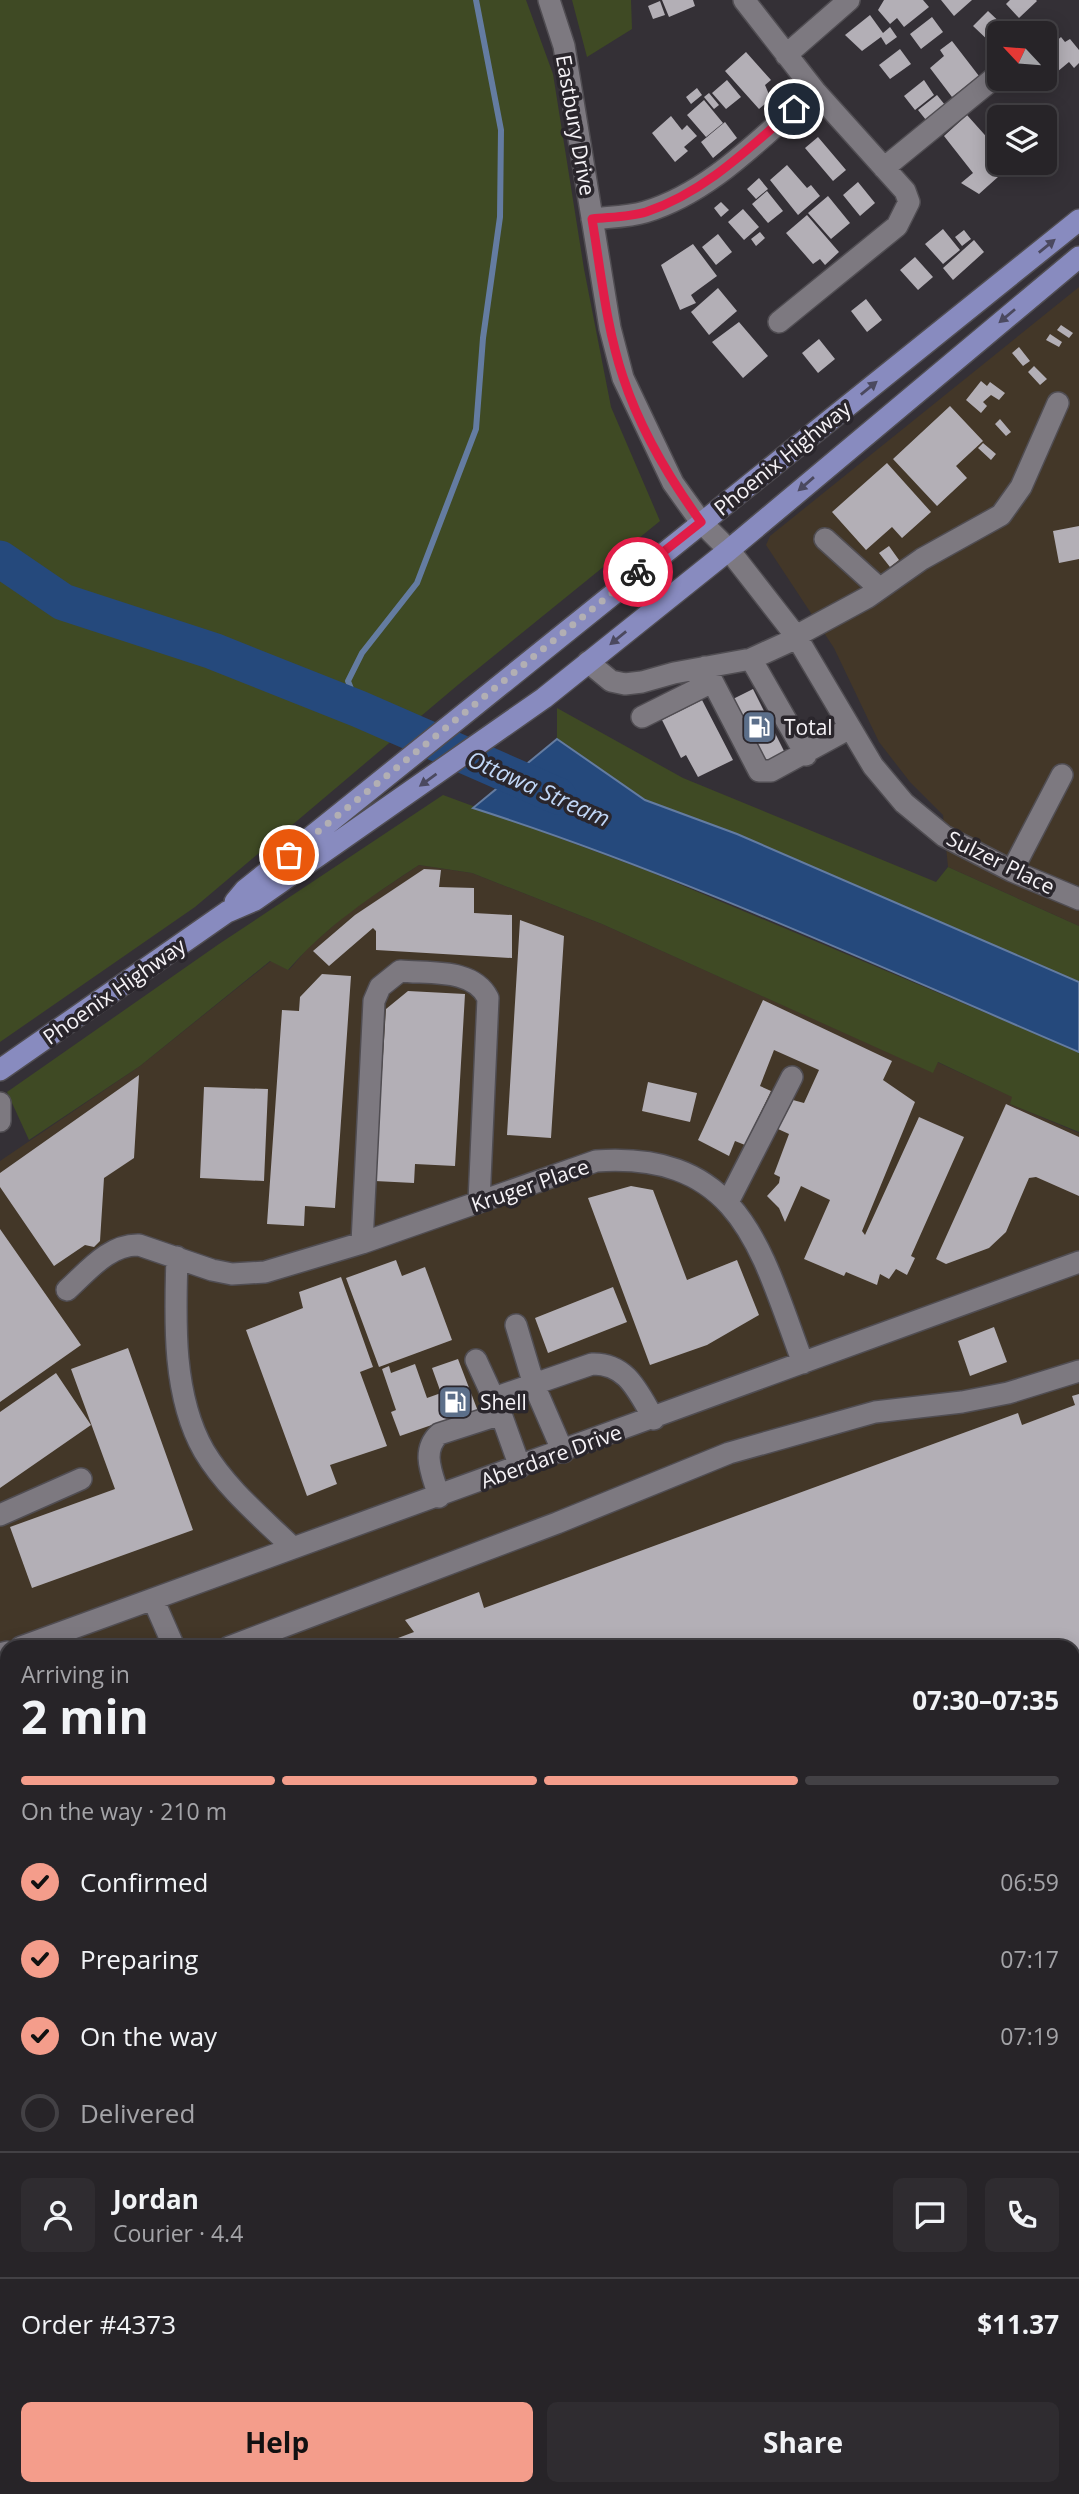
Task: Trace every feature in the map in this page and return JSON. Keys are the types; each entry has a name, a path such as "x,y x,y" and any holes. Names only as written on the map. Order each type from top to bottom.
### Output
{"main road":[{"name":"Phoenix Highway","path":"227,912 245,890 1079,220"},
{"name":"Phoenix Highway","path":"0,1070 227,912 256,900 544,698 729,550 1079,257"}],"street":[{"name":"Eastbury Drive","path":"549,0 564,46 610,328 623,378 673,483 701,522 729,550"},
{"path":"744,0 815,91 905,191 909,202 906,213 897,226 779,322"},
{"path":"786,55 849,0"},
{"path":"884,168 987,84"},
{"path":"592,219 644,212 689,194 711,180 815,91"},
{"path":"642,717 709,675 797,637 922,559 1001,516 1021,487 1058,403"},
{"path":"825,540 879,588"},
{"name":"Sulzer Place","path":"729,550 797,637 873,766 904,803 944,836 1079,900"},
{"path":"751,659 806,755"},
{"path":"589,662 611,681 625,684 709,675"},
{"path":"709,675 759,771 771,771 806,755 850,728"},
{"path":"1013,871 1062,775"},
{"path":"362,1243 374,1001 380,987 400,971 466,977 482,988 488,998 480,1202"},
{"path":"727,1202 792,1077"},
{"path":"0,1103 0,1121"},
{"name":"Kruger Place","path":"67,1290 114,1249 139,1245 232,1274 265,1272 362,1243 596,1161 630,1159 672,1168 702,1182 727,1202 745,1223 761,1255 803,1363"},
{"path":"167,1254 186,1409 204,1451 227,1483 291,1546"},
{"name":"Aberdare Drive","path":"40,1640 291,1546 564,1452 1079,1262"},
{"path":"516,1325 534,1385 564,1452"},
{"path":"477,1360 498,1406 520,1467"},
{"path":"439,1497 427,1454 432,1440 534,1385 592,1364 605,1364 628,1376 654,1419"},
{"path":"248,1640 557,1523 729,1453 875,1412 985,1398 1079,1371"},
{"path":"0,1515 81,1479"},
{"path":"153,1599 171,1640"}],"shaded area":[{"path":"1079,287 1079,926 948,867 943,815 910,782 879,742 834,648 766,545 770,536"},
{"path":"419,865 472,873 602,924 932,1072 937,1062 1013,1097 1010,1104 1079,1133 1079,1640 0,1640 0,1161 140,1066 271,961 289,970 308,948 350,911"}],"green space":[{"path":"0,0 526,0 553,74 584,269 611,407 660,521 459,684 195,907 0,1042"},
{"path":"572,0 631,0 632,29 587,57"},
{"path":"557,708 683,778 936,882 948,867 1079,926 1079,982 737,834 645,800 557,739"},
{"path":"443,795 648,871 1079,1052 1079,1132 1010,1104 1012,1097 938,1062 933,1073 602,924 472,873 419,865 334,926 288,970 270,961 140,1066 29,1140 7,1092 219,944"}],"water":[{"path":"557,739 645,800 737,834 1079,982 1079,1052 703,892 627,862 473,808"}],"building":[{"path":"662,0 693,0 695,6 669,17"},
{"path":"884,0 923,0 929,7 904,27 897,18 890,24 878,10"},
{"path":"941,0 972,0 954,16"},
{"path":"1010,0 1037,1 1019,18 1006,4"},
{"path":"660,1 665,15 653,19 648,6"},
{"path":"988,11 999,21 987,21 987,39 973,26"},
{"path":"870,15 883,33 890,27 897,37 886,45 881,37 862,51 845,35"},
{"path":"932,17 943,32 921,49 910,34"},
{"path":"1061,37 1065,42 1070,39 1079,50 1079,63 1074,68 1069,62 1057,72 1057,40"},
{"path":"952,41 979,76 952,97 930,68 944,56 940,50"},
{"path":"900,49 911,64 890,79 879,65"},
{"path":"746,52 771,80 765,85 771,99 759,109 725,71"},
{"path":"727,80 741,97 726,109 712,93"},
{"path":"924,80 934,95 915,110 904,96"},
{"path":"697,88 702,95 691,104 686,97"},
{"path":"709,93 719,105 714,109 704,97"},
{"path":"937,95 945,105 926,120 918,110"},
{"path":"704,100 723,123 706,137 687,115"},
{"path":"967,115 987,137 987,175 1000,175 979,194 961,183 973,173 944,136"},
{"path":"671,116 682,130 687,125 697,136 684,147 688,151 675,162 652,133"},
{"path":"725,122 737,138 713,158 701,142"},
{"path":"818,137 846,170 833,181 805,148"},
{"path":"787,165 807,188 811,185 820,196 798,215 770,180"},
{"path":"759,178 768,189 756,199 747,189"},
{"path":"858,182 875,203 860,216 843,195"},
{"path":"767,191 783,211 768,223 752,204"},
{"path":"828,196 850,223 831,239 808,213"},
{"path":"721,202 729,210 721,217 714,208"},
{"path":"743,209 759,227 744,240 728,222"},
{"path":"807,215 839,252 825,265 820,259 813,264 786,233"},
{"path":"943,229 960,250 943,264 925,244"},
{"path":"964,230 971,239 962,246 955,237"},
{"path":"760,232 765,238 756,246 751,239"},
{"path":"718,234 732,252 716,265 702,247"},
{"path":"974,240 984,252 953,280 943,268"},
{"path":"693,244 717,276 691,295 696,303 680,310 661,265"},
{"path":"915,257 933,277 918,290 900,270"},
{"path":"718,288 737,311 709,335 691,312"},
{"path":"866,299 882,320 867,332 851,311"},
{"path":"739,322 768,356 743,378 712,342"},
{"path":"1061,325 1073,333 1069,338 1057,330"},
{"path":"1050,334 1062,342 1059,347 1046,340"},
{"path":"819,339 835,359 818,373 802,353"},
{"path":"1019,347 1030,361 1023,366 1012,353"},
{"path":"1034,366 1047,379 1040,385 1028,372"},
{"path":"981,381 987,386 990,382 1005,393 999,400 991,395 983,402 987,406 981,413 966,400"},
{"path":"950,406 983,441 956,466 967,478 937,506 893,459"},
{"path":"1000,419 1011,432 1006,436 995,424"},
{"path":"983,443 996,454 991,460 978,448"},
{"path":"887,463 931,512 902,538 892,527 866,550 832,512"},
{"path":"1079,526 1079,559 1059,563 1053,531"},
{"path":"889,546 899,560 890,567 879,553"},
{"name":"Total","path":"753,689 786,755 765,766 731,700"},
{"path":"702,700 733,760 698,777 686,755 681,758 662,720"},
{"path":"424,869 441,870 439,887 474,888 474,913 512,915 512,958 376,950 376,931 373,928 329,966 313,951 355,915"},
{"path":"520,920 564,936 551,1138 507,1135"},
{"path":"322,974 351,976 335,1208 305,1206 304,1226 267,1224 282,1010 299,1011 300,997"},
{"path":"408,991 465,994 455,1166 415,1164 414,1183 375,1181 386,1009"},
{"path":"763,1000 892,1061 883,1080 915,1102 862,1231 865,1235 919,1117 964,1137 911,1256 915,1258 907,1275 896,1269 889,1279 880,1274 877,1285 846,1272 844,1276 804,1259 830,1200 801,1186 785,1222 779,1208 767,1196 779,1183 780,1177 774,1174 789,1134 778,1129 793,1100 804,1103 819,1070 774,1050 760,1086 771,1091 745,1145 735,1141 729,1156 698,1140"},
{"path":"139,1075 134,1158 104,1178 100,1241 94,1247 85,1245 54,1266 0,1187 0,1173"},
{"path":"648,1082 697,1093 690,1122 642,1111"},
{"path":"204,1087 268,1089 264,1181 200,1178"},
{"path":"1006,1104 1079,1137 1079,1196 1036,1177 1029,1178 1006,1232 989,1248 946,1264 936,1259"},
{"path":"631,1186 653,1190 687,1280 737,1260 759,1315 707,1345 650,1365 588,1198"},
{"path":"0,1229 81,1345 0,1402"},
{"path":"396,1260 402,1276 425,1267 452,1340 379,1367 346,1278"},
{"path":"341,1277 373,1367 360,1372 387,1446 330,1465 337,1484 307,1496 246,1330 303,1308 299,1292"},
{"path":"613,1287 627,1322 548,1353 535,1318"},
{"path":"994,1327 1007,1362 970,1376 958,1341"},
{"path":"128,1348 193,1530 32,1588 10,1527 115,1489 71,1369"},
{"path":"458,1359 484,1427 457,1438 449,1419 400,1436 391,1412 396,1410 382,1369 389,1366 391,1373 415,1364 427,1398 441,1393 432,1368"},
{"path":"56,1373 91,1425 0,1488 0,1412"},
{"path":"1079,1394 1079,1640 393,1640 414,1632 405,1620 479,1592 484,1608 1018,1413 1022,1425 1075,1405 1072,1396"}],"waterway":[{"path":"359,709 348,681 362,653 417,583 476,429 483,338 500,217 501,130 476,0"},
{"name":"Ottawa Stream","path":"0,559 63,602 213,651 359,709 558,796"}],"way so far":[{"path":"289,855 638,572"}],"place":[{"name":"Total","path":"759,727"},
{"name":"Shell","path":"455,1402"}],"route":[{"path":"638,572 701,522 673,483 623,378 610,328 592,219 644,212 689,194 711,180 794,109"}]}
